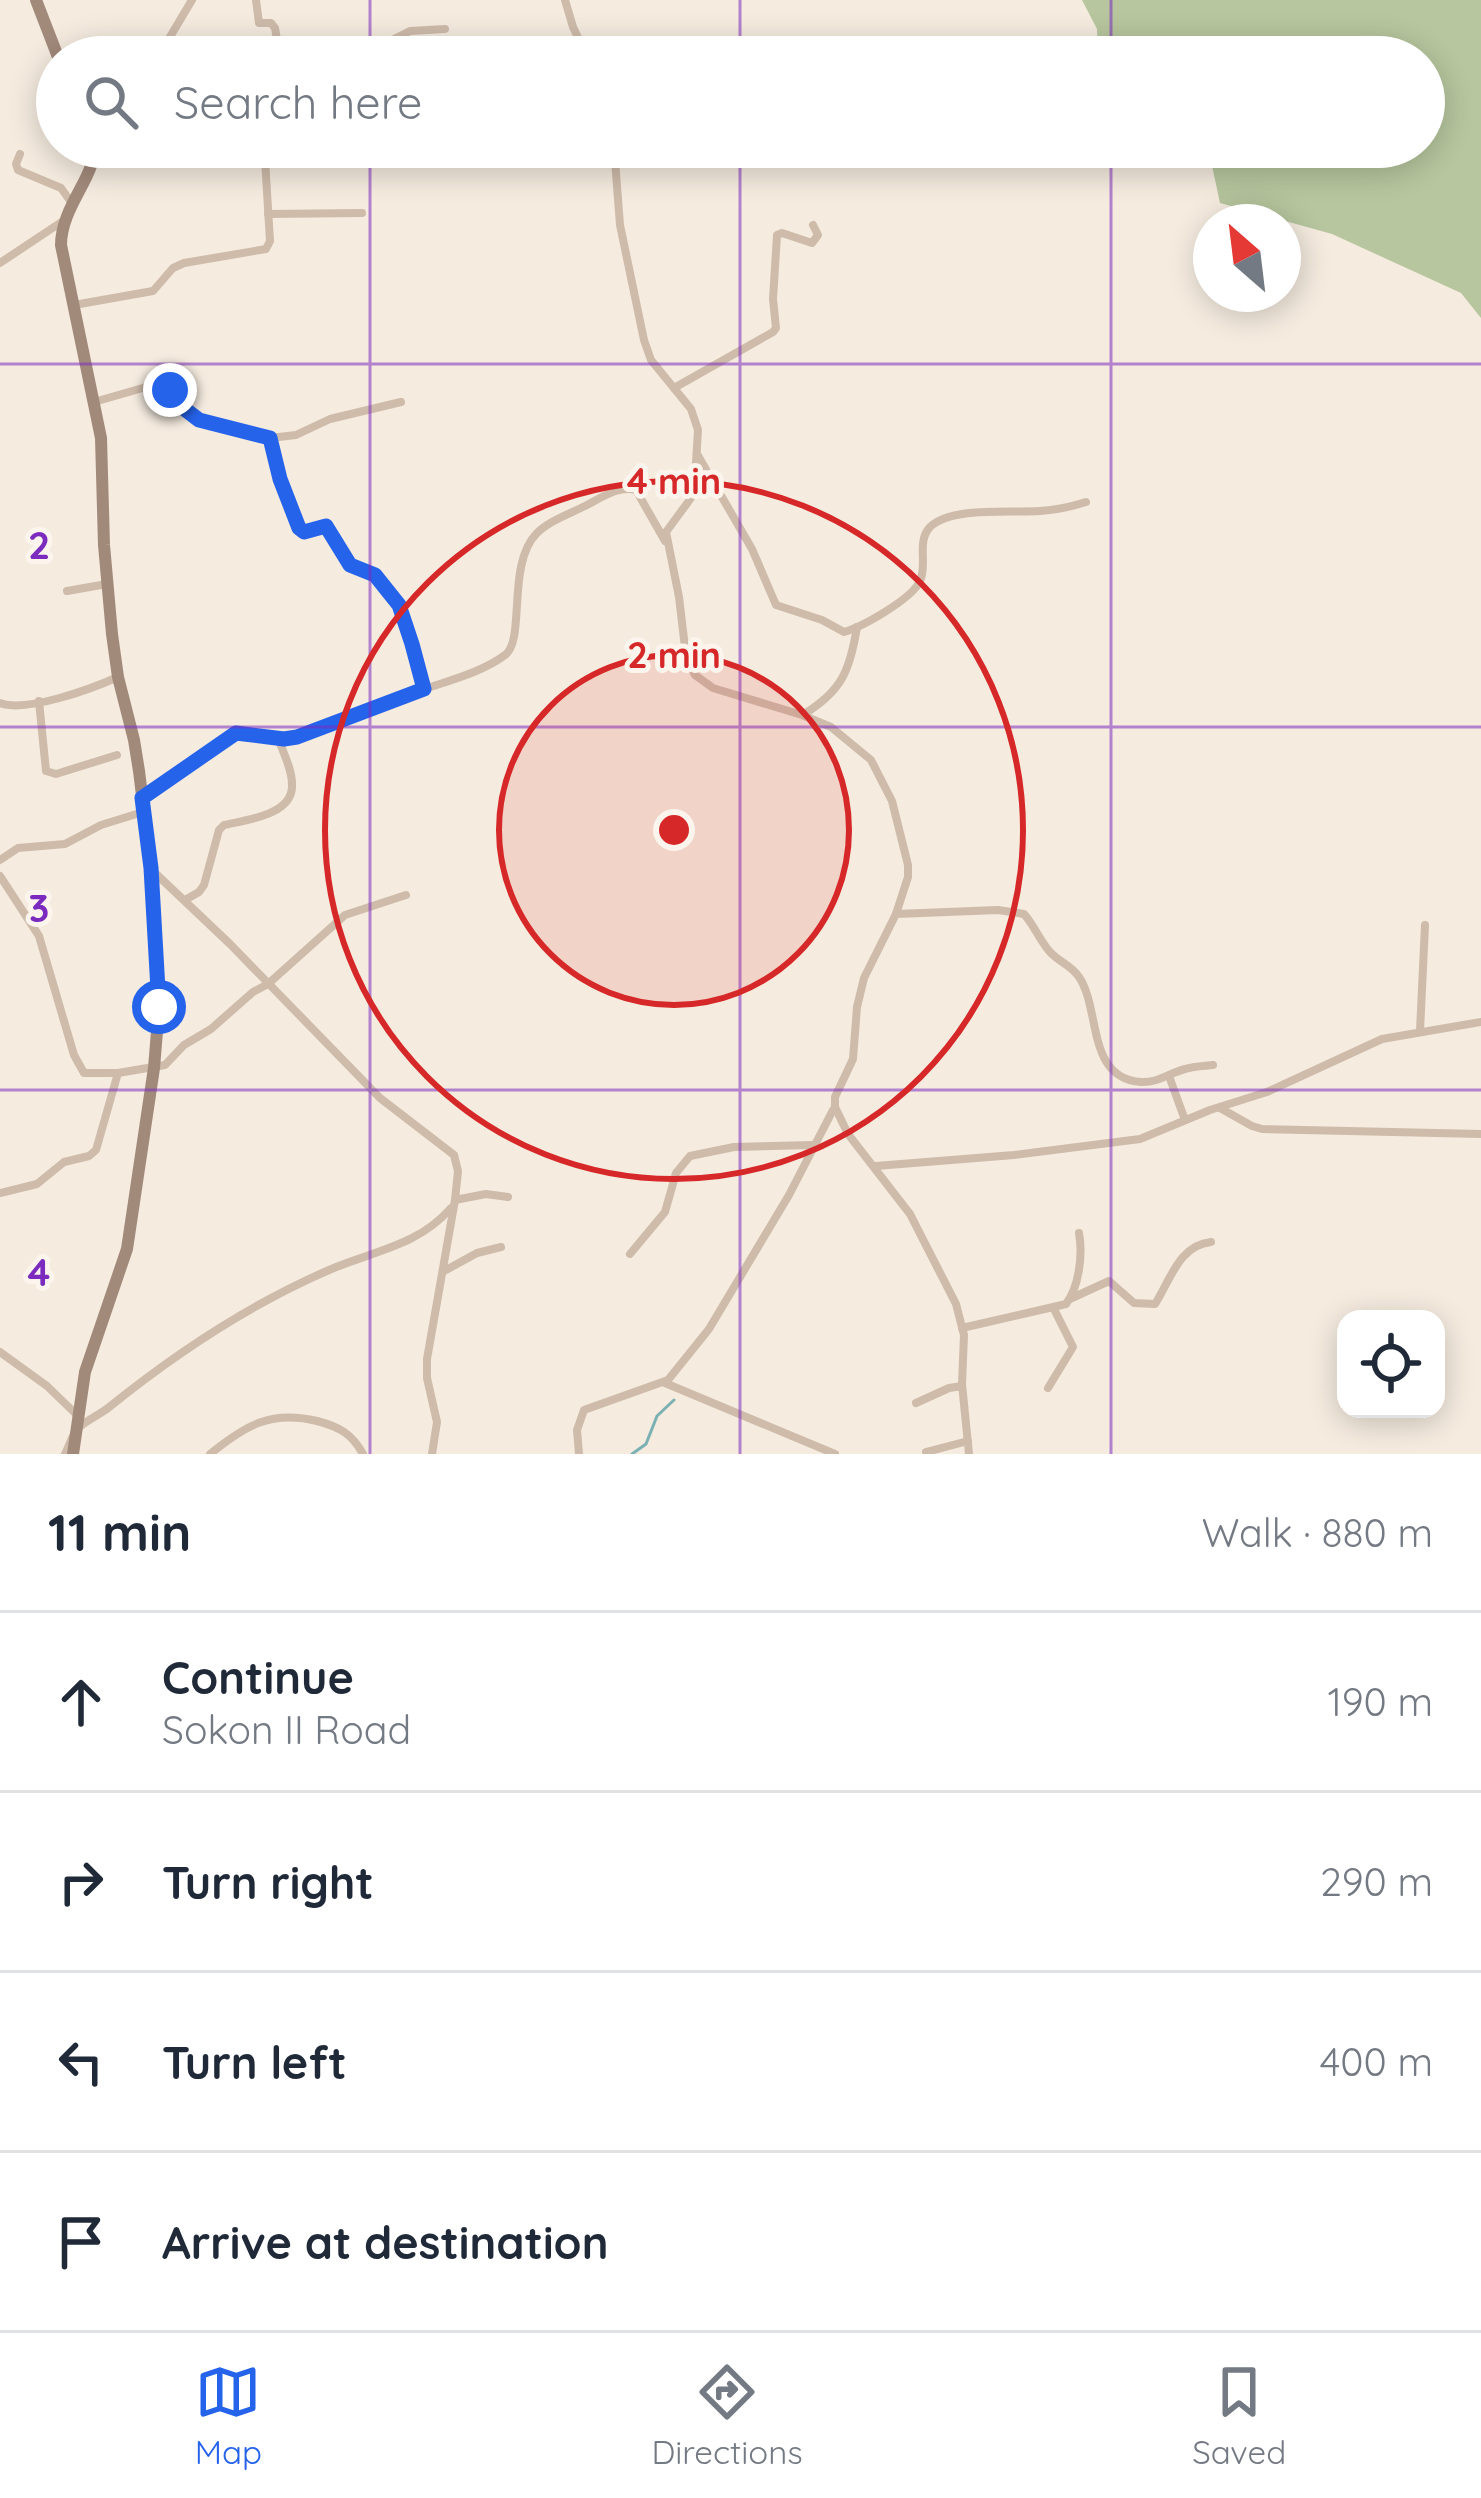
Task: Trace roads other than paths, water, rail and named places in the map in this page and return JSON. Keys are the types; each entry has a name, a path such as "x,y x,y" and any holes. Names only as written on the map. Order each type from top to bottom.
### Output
{"street":[{"path":"36,0 50,36"},
{"path":"171,36 192,0"},
{"path":"256,0 259,23 272,23 276,36"},
{"path":"565,0 577,36"},
{"path":"400,36 445,29"},
{"path":"20,154 19,170 61,188 71,203"},
{"path":"69,1454 91,1353 127,1249 159,1007 151,868 107,584 103,461 62,245 64,221 88,168"},
{"path":"73,305 150,292 173,268 192,261 263,251 269,244 265,168"},
{"path":"616,168 620,225 644,340 652,360 697,423 691,498 668,527 667,543 691,671 713,688 831,727 871,760 892,801 908,877 896,914 864,978 856,1007 854,1059 835,1097 835,1107 840,1123 910,1214 956,1304 962,1328 969,1454"},
{"path":"268,214 362,213"},
{"path":"0,263 64,221"},
{"path":"674,388 773,332 777,235 812,243 818,235 813,225"},
{"path":"94,402 160,383 199,420 270,438 296,435 330,419 400,402"},
{"path":"270,438 299,528 304,532 326,526 350,565 375,575 399,605 424,689"},
{"path":"697,453 752,549 776,605 844,632 897,603 917,586 925,536 936,523 976,513 1045,511 1086,502"},
{"path":"0,860 20,847 65,844 142,805 236,733 297,737 491,663 511,650 523,555 537,533 615,490 632,488 667,543"},
{"path":"67,591 107,584"},
{"path":"802,715 840,684 853,653 856,627"},
{"path":"0,703 15,706 39,701 118,677"},
{"path":"39,701 46,771 56,774 117,755"},
{"path":"184,900 204,885 224,825 273,812 290,796 293,788 278,738"},
{"path":"151,868 380,1098 457,1160 445,1270 427,1359 437,1422 433,1454"},
{"path":"0,876 39,936 80,1069 88,1074 168,1063 345,915 406,895"},
{"path":"896,914 998,910 1024,914 1051,952 1079,977 1109,1066 1141,1082 1213,1065"},
{"path":"1420,1031 1425,926"},
{"path":"874,1166 1140,1139 1267,1092 1382,1040 1481,1022"},
{"path":"0,1193 37,1184 67,1160 96,1150 118,1073"},
{"path":"1169,1076 1185,1120"},
{"path":"579,1454 577,1430 584,1410 665,1383 709,1329 835,1107"},
{"path":"1219,1107 1262,1129 1481,1133"},
{"path":"630,1254 665,1212 676,1173 690,1156 734,1147 813,1145"},
{"path":"78,1423 254,1306 322,1273 404,1244 431,1228 455,1202 486,1195 508,1197"},
{"path":"1072,1298 1079,1233"},
{"path":"962,1328 1054,1309 1109,1281 1134,1303 1155,1304 1172,1271 1192,1248 1211,1242"},
{"path":"445,1270 501,1246"},
{"path":"1048,1388 1073,1347 1054,1309"},
{"path":"0,1352 46,1386 78,1423"},
{"path":"665,1383 835,1454"},
{"path":"916,1403 962,1386"},
{"path":"210,1454 264,1419 291,1416 341,1428 363,1454"},
{"path":"926,1452 968,1441"},
{"path":"805,1442 806,1454"}],"waterway":[{"path":"632,1454 646,1444 657,1416 674,1400"}]}
